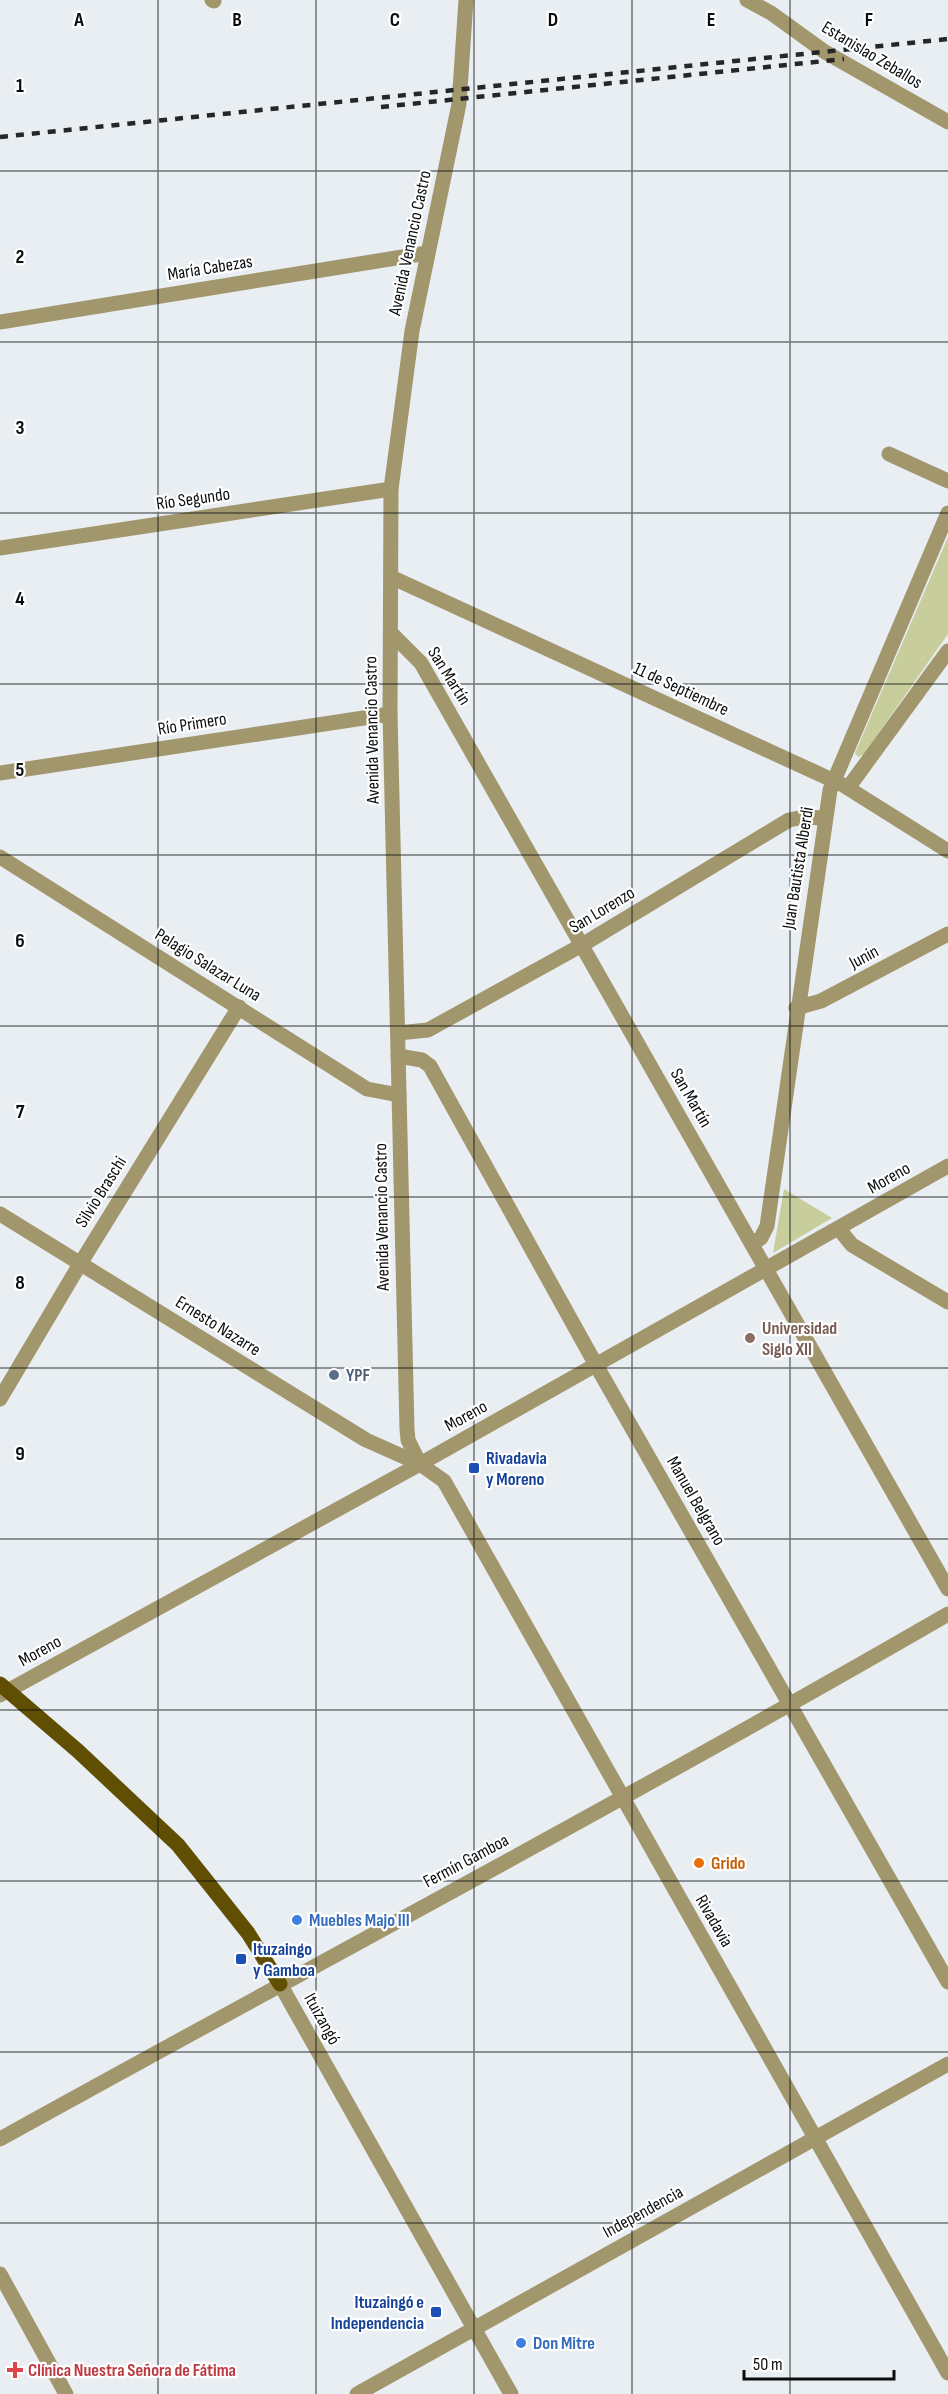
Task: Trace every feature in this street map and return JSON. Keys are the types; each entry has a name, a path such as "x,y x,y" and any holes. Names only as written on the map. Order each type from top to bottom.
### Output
{"main road":[{"name":"Ituizangó","path":"2,1690 78,1751 178,1845 248,1933 280,1984"}],"street":[{"name":"Avenida Venancio Castro","path":"420,1464 408,1440 407,1429 390,714 391,489 412,330 459,104 466,0"},
{"name":"Estanislao Zeballos","path":"747,0 774,7 825,52 948,122"},
{"name":"María Cabezas","path":"0,322 427,253"},
{"path":"889,454 948,481"},
{"name":"Río Segundo","path":"0,548 391,489"},
{"name":"Juan Bautista Alberdi","path":"752,1244 761,1238 767,1226 824,818 834,781 948,513"},
{"name":"11 de Septiembre","path":"391,577 834,781 948,851"},
{"name":"San Martín","path":"391,633 421,663 948,1590"},
{"path":"848,788 948,651"},
{"name":"Río Primero","path":"0,773 390,714"},
{"name":"San Lorenzo","path":"398,1033 428,1030 582,945 789,820 804,817 824,818"},
{"name":"Pelagio Salazar Luna","path":"0,857 366,1089 399,1095"},
{"name":"Junin","path":"796,1008 821,1001 948,934"},
{"name":"Silvio Braschi","path":"0,1399 80,1264 239,1008"},
{"name":"Manuel Belgrano","path":"398,1056 422,1060 430,1066 596,1365 948,1982"},
{"name":"Moreno","path":"2,1690 420,1464 948,1167"},
{"name":"Ernesto Nazarre","path":"0,1214 366,1440 420,1464"},
{"path":"839,1229 852,1245 948,1302"},
{"name":"Rivadavia","path":"420,1464 444,1481 452,1491 622,1799 948,2373"},
{"name":"Fermín Gamboa","path":"0,2139 622,1799 948,1614"},
{"name":"Ituizangó","path":"280,1984 511,2394"},
{"name":"Independencia","path":"357,2394 948,2064"},
{"path":"0,2274 66,2394"}],"green space":[{"path":"948,537 948,634 864,754 858,757 855,753"},
{"path":"784,1189 832,1218 773,1253"}],"railway":[{"path":"0,137 948,39"},
{"path":"381,107 844,59"}],"place":[{"name":"Universidad Siglo XII","path":"750,1338"},
{"name":"YPF","path":"334,1375"},
{"name":"Rivadavia y Moreno","path":"474,1468"},
{"name":"Grido","path":"699,1863"},
{"name":"Muebles Majo III","path":"297,1920"},
{"name":"Ituzaingo y Gamboa","path":"241,1959"},
{"name":"Ituzaingó e Independencia","path":"436,2312"},
{"name":"Don Mitre","path":"521,2343"},
{"name":"Clínica Nuestra Señora de Fátima","path":"15,2370"}]}
